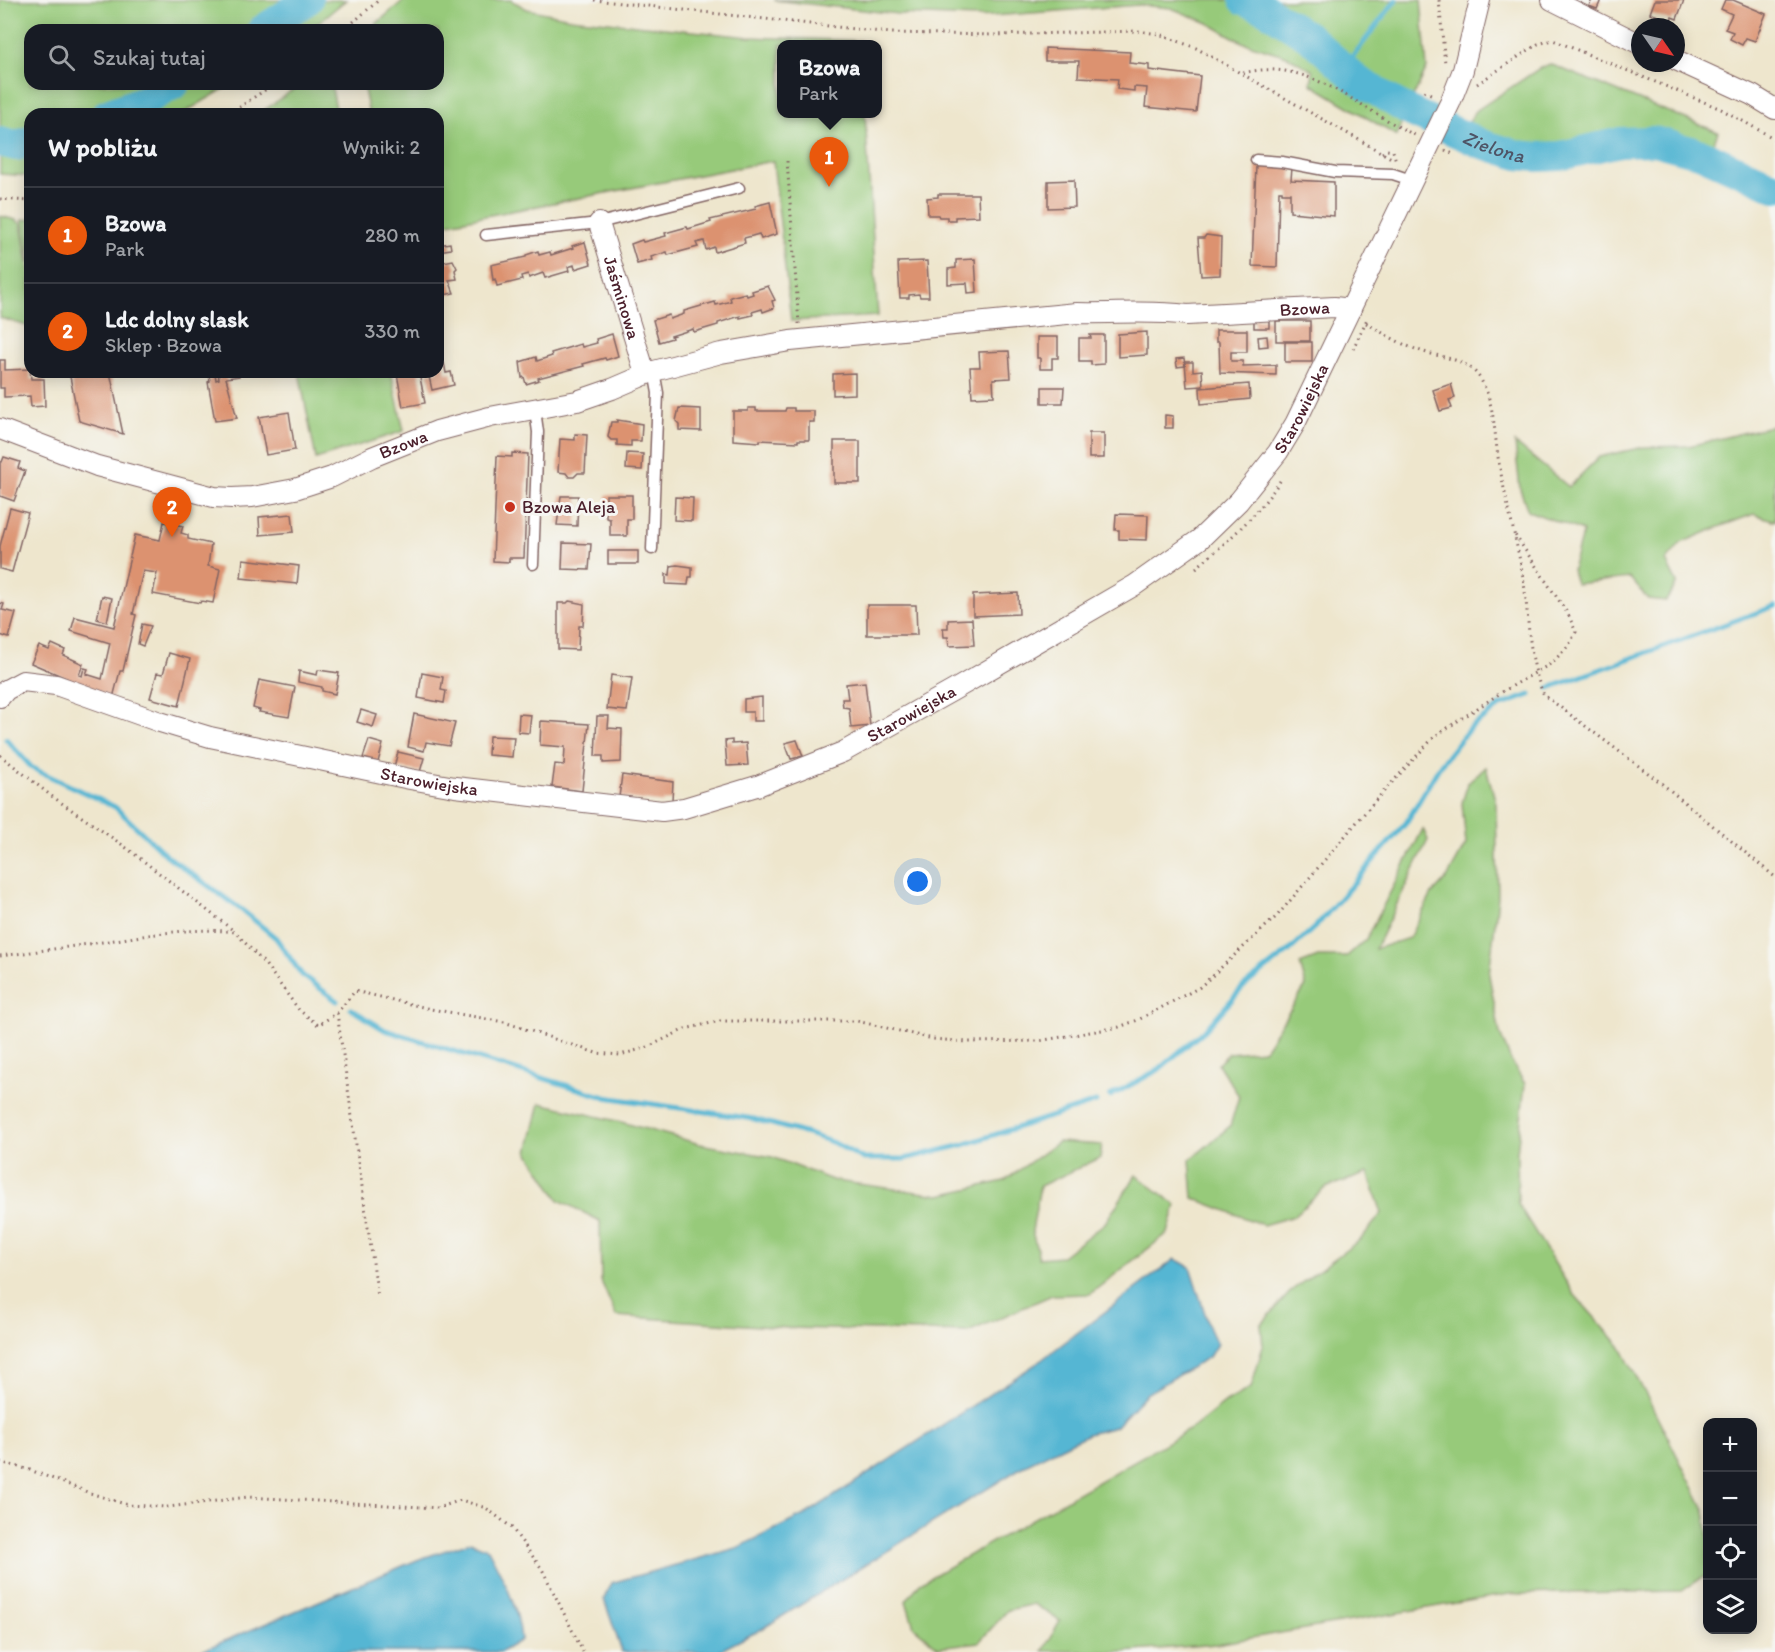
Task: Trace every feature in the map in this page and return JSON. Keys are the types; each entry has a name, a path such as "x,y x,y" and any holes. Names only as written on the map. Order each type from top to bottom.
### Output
{"street":[{"name":"Starowiejska","path":"0,697 6,690 22,681 33,681 56,685 160,722 210,736 410,779 662,811 684,808 760,785 843,752 952,692 1135,585 1200,539 1239,501 1278,452 1295,424 1413,176 1431,143 1463,70 1480,0"},
{"path":"1552,0 1631,40"},
{"path":"1685,64 1752,95 1775,109"},
{"name":"Jaśminowa","path":"599,223 650,372"},
{"name":"Bzowa","path":"0,429 97,466 214,497 252,497 295,489 332,477 372,457 437,431 490,417 577,401 650,372 721,353 800,340 1077,313 1164,312 1187,315 1334,307 1351,309"}],"lane":[{"path":"1256,160 1282,162 1335,172 1413,176"},
{"path":"486,235 599,223 740,188"},
{"path":"650,372 658,393 652,549"},
{"path":"533,564 538,432 535,410"}],"path":[{"path":"351,24 379,0"},
{"path":"594,0 891,33 995,35 1138,32 1160,34 1196,48 1241,73 1396,161 1413,176"},
{"path":"1439,0 1446,71"},
{"path":"1470,88 1524,52 1538,44 1553,40 1721,109 1775,138"},
{"path":"1241,73 1252,70 1269,70 1312,77 1338,89 1405,131"},
{"path":"238,108 265,90"},
{"path":"1382,153 1387,150 1393,151 1396,161"},
{"path":"787,161 800,340"},
{"path":"0,199 24,201"},
{"path":"1366,323 1398,342 1419,351 1456,360 1474,370 1488,393 1523,582 1538,682 1544,695 1660,782 1775,877"},
{"path":"0,755 50,795 124,846 235,932 265,964 299,1010 318,1025 337,1013 355,991 431,1009 504,1022 596,1053 620,1055 648,1047 685,1029 720,1021 857,1021 933,1039 967,1042 1040,1041 1119,1027 1138,1020 1200,987 1277,916 1374,802 1435,735 1552,663 1569,645 1576,632 1568,614 1513,532"},
{"path":"0,956 171,932 216,930 235,932"},
{"path":"337,1013 378,1297"},
{"path":"0,1462 30,1470 128,1505 168,1507 248,1497 438,1508 461,1500 486,1508 511,1527 542,1569 583,1652"}],"green space":[{"path":"0,0 346,0 316,24 24,24 24,90 222,90 192,108 24,108 24,176 0,174"},
{"path":"404,0 511,0 527,9 570,18 749,37 832,40 777,40 777,118 865,118 878,316 791,321 773,161 444,224 444,108 368,108 364,90 444,90 444,24 376,24"},
{"path":"774,0 1421,0 1427,68 1397,136 1311,84 1313,71 1287,56 1242,42 1208,23 1171,8 1138,5 978,17 898,14"},
{"path":"1550,64 1718,132 1712,149 1674,136 1645,132 1559,145 1517,148 1499,146 1485,140 1468,125 1474,112 1540,68"},
{"path":"293,90 332,90 336,108 267,108"},
{"path":"0,216 16,220 21,224 24,241 24,325 0,318"},
{"path":"300,378 392,378 404,431 316,459"},
{"path":"1775,425 1775,521 1754,514 1681,543 1666,561 1677,583 1666,601 1648,599 1630,578 1576,584 1572,570 1583,531 1528,511 1520,489 1515,443 1569,487 1599,457 1644,447 1689,446"},
{"path":"1486,767 1496,803 1498,897 1489,975 1500,1034 1512,1063 1525,1084 1517,1153 1518,1204 1573,1293 1620,1346 1703,1507 1703,1577 1682,1591 1509,1594 1216,1644 1123,1652 1043,1651 1060,1621 1034,1604 1008,1610 979,1642 938,1647 914,1627 906,1601 920,1583 1194,1427 1226,1402 1251,1388 1263,1346 1261,1325 1292,1290 1361,1239 1382,1213 1368,1173 1325,1188 1294,1216 1263,1225 1193,1198 1190,1160 1230,1126 1239,1096 1218,1064 1229,1053 1264,1050 1306,986 1300,964 1318,957 1346,957 1366,939 1423,829 1428,840 1375,949 1409,938 1432,894 1447,878 1466,844 1462,803 1468,783"},
{"path":"540,1103 700,1144 772,1157 835,1181 940,1195 1004,1181 1058,1142 1102,1145 1100,1158 1040,1186 1032,1231 1039,1258 1062,1256 1105,1223 1136,1175 1176,1205 1168,1233 1090,1294 1052,1295 968,1332 787,1328 616,1316 601,1281 600,1221 559,1200 528,1152"}],"water":[{"path":"1175,1259 1190,1267 1217,1344 1209,1357 1146,1394 1115,1427 1088,1434 1027,1464 762,1629 717,1652 622,1652 604,1599 611,1583 737,1548 808,1513 1036,1364"},
{"path":"470,1542 488,1549 514,1605 521,1640 501,1652 198,1652 417,1560"}],"building":[{"path":"1592,0 1601,0 1597,9 1589,6"},
{"path":"1655,0 1684,0 1677,18 1663,18 1650,13"},
{"path":"1725,0 1733,0 1766,14 1755,41 1746,38 1742,45 1730,39 1733,32 1725,29 1732,14 1721,9"},
{"path":"1045,48 1130,52 1129,63 1149,65 1149,70 1200,76 1196,112 1145,107 1147,88 1134,87 1134,91 1117,89 1118,79 1078,77 1079,61 1045,61"},
{"path":"1256,165 1292,167 1291,180 1334,182 1334,216 1290,212 1290,193 1279,191 1277,267 1252,266"},
{"path":"1074,180 1075,207 1048,208 1048,181"},
{"path":"938,194 978,194 979,216 955,217 955,220 947,220 947,217 928,215 927,198 938,197"},
{"path":"770,202 777,234 761,239 759,234 744,238 745,243 715,252 714,247 706,250 704,241 696,243 698,247 668,255 667,252 651,257 652,260 637,264 631,244 666,236 665,233 687,227 688,229 711,222 710,220 756,209 755,206"},
{"path":"1206,235 1221,237 1220,275 1201,276 1198,238 1204,238"},
{"path":"585,242 591,264 575,269 574,265 568,267 569,271 545,278 543,273 529,278 528,274 521,276 522,280 497,286 495,279 493,280 491,265 526,257 538,251 539,255 550,252 551,255"},
{"path":"450,243 451,249 444,250 444,244"},
{"path":"975,259 977,292 968,293 967,283 948,284 948,269 956,268 956,260"},
{"path":"453,260 457,268 455,270 457,279 449,280 454,293 444,295 444,262"},
{"path":"927,261 929,297 920,297 919,294 909,295 909,298 900,298 898,262"},
{"path":"768,286 775,300 772,301 774,308 763,312 762,309 752,312 753,315 740,318 740,316 694,332 693,329 659,342 653,320 669,315 670,319 684,314 684,311 715,302 716,305 731,301 730,297 746,293 747,296 753,294 752,291"},
{"path":"1254,319 1269,319 1269,328 1254,328"},
{"path":"1276,321 1310,321 1310,341 1276,341"},
{"path":"1216,330 1247,330 1247,352 1231,352 1231,361 1243,361 1243,366 1276,365 1276,375 1220,373 1219,342 1216,342"},
{"path":"1147,332 1147,355 1118,357 1118,334"},
{"path":"612,334 618,356 583,364 584,366 538,378 539,380 526,384 524,377 522,378 520,362 536,357 537,361 552,356 551,353 581,344 582,347 597,343 596,339"},
{"path":"1090,335 1104,335 1104,364 1091,365 1091,361 1079,361 1079,338 1091,338"},
{"path":"1267,336 1268,346 1259,347 1258,337"},
{"path":"1037,337 1058,337 1058,358 1052,358 1052,369 1040,369 1040,358 1037,358"},
{"path":"1285,342 1312,342 1312,362 1285,362"},
{"path":"1009,351 1011,378 993,379 994,396 972,397 970,367 980,367 979,352"},
{"path":"1184,358 1185,366 1177,367 1176,359"},
{"path":"0,360 5,360 5,370 24,369 24,378 44,379 45,406 31,407 30,396 4,397 4,388 0,388"},
{"path":"1185,362 1193,362 1193,371 1202,370 1203,386 1187,387"},
{"path":"444,363 446,373 451,372 454,385 432,390 429,378 444,378"},
{"path":"855,373 855,394 833,395 833,374"},
{"path":"70,378 111,378 123,434 79,421"},
{"path":"210,378 226,378 237,418 215,421 208,382"},
{"path":"398,378 420,378 425,403 403,407"},
{"path":"1249,384 1250,399 1201,404 1200,388"},
{"path":"1451,384 1455,398 1449,400 1452,408 1440,411 1433,390"},
{"path":"1042,387 1064,387 1063,403 1042,403"},
{"path":"679,408 701,409 701,431 679,430 679,424 676,421"},
{"path":"748,408 756,408 756,411 785,411 786,408 794,408 794,411 814,411 814,422 809,422 809,440 798,440 798,442 760,440 760,442 733,440 733,411 748,411"},
{"path":"289,412 295,450 266,455 259,417"},
{"path":"1165,415 1173,416 1173,428 1165,428"},
{"path":"617,420 642,424 641,441 631,441 631,446 617,445 617,440 611,440 608,437 611,422 617,422"},
{"path":"1089,433 1104,433 1104,458 1089,458"},
{"path":"575,434 587,435 585,473 569,477 566,473 558,472 560,439 575,440"},
{"path":"834,441 860,441 860,483 834,483"},
{"name":"Bzowa Aleja","path":"512,453 528,454 524,558 509,558 509,562 493,561 497,456 512,457"},
{"path":"627,453 643,454 642,470 626,469"},
{"path":"4,457 20,462 18,468 25,471 14,501 0,496 0,462"},
{"path":"606,495 632,495 632,519 627,519 627,536 610,536 610,519 606,518"},
{"path":"561,496 578,496 577,526 557,525"},
{"path":"675,497 693,498 692,521 674,520"},
{"path":"10,508 28,513 12,572 0,569 0,546"},
{"path":"292,514 294,532 260,535 259,517"},
{"path":"1116,514 1148,515 1147,540 1119,539 1119,530 1115,530"},
{"path":"164,522 183,526 181,533 188,535 188,539 211,544 208,566 220,569 213,603 201,601 200,603 153,594 157,573 143,571 123,671 120,671 113,698 31,663 39,646 49,650 52,644 65,650 63,655 83,664 79,675 82,676 84,668 88,669 86,674 102,679 110,643 71,631 75,617 114,627 135,535 160,540"},
{"path":"563,543 591,544 589,570 562,569"},
{"path":"608,551 638,551 638,564 608,564"},
{"path":"243,559 299,566 297,584 241,578"},
{"path":"671,566 692,567 692,577 689,577 688,585 666,584 666,574 670,575"},
{"path":"1018,593 1019,614 973,616 973,595"},
{"path":"102,596 112,598 107,622 97,619"},
{"path":"569,601 584,604 583,626 579,626 578,650 558,649 558,603"},
{"path":"0,603 4,604 2,610 16,613 9,638 0,635"},
{"path":"867,605 916,605 917,635 867,635"},
{"path":"972,619 974,645 949,646 948,637 944,637 943,628 948,628 948,620"},
{"path":"142,624 151,626 143,646 138,644"},
{"path":"169,653 190,659 179,706 150,698 157,673 163,674"},
{"path":"318,670 339,673 335,694 322,691 322,687 298,682 299,671 317,675"},
{"path":"422,673 443,677 441,690 446,691 444,703 418,698"},
{"path":"611,675 632,678 627,711 607,709"},
{"path":"259,680 295,687 289,717 259,712 260,710 253,708"},
{"path":"865,682 870,726 851,728 849,708 843,707 842,699 848,699 846,684"},
{"path":"762,697 762,721 753,721 753,712 744,712 744,699"},
{"path":"361,710 377,715 373,727 357,722"},
{"path":"414,714 455,723 449,746 426,742 424,751 408,747"},
{"path":"519,714 531,715 529,733 518,732"},
{"path":"597,716 609,716 608,728 622,729 621,762 603,763 603,756 595,756"},
{"path":"541,721 589,724 582,791 552,787 555,764 564,765 565,747 540,745"},
{"path":"489,736 514,737 512,757 488,755"},
{"path":"369,740 383,744 378,762 363,758"},
{"path":"732,740 732,744 746,743 748,765 727,766 725,741"},
{"path":"797,740 803,756 791,759 785,743"},
{"path":"398,752 424,758 420,772 394,767"},
{"path":"622,775 673,782 672,800 663,801 663,803 619,797"}],"waterway":[{"name":"Zielona","path":"271,24 308,0"},
{"name":"Zielona","path":"1244,0 1265,9 1309,37 1356,79 1407,110 1482,144 1518,155 1537,157 1560,156 1620,142 1654,141 1702,154 1775,187"},
{"path":"1344,68 1396,0"},
{"name":"Zielona","path":"123,108 164,90"},
{"name":"Zielona","path":"0,142 16,146 24,143"},
{"path":"1549,688 1775,606"},
{"path":"1110,1096 1158,1070 1205,1030 1244,986 1289,951 1317,925 1406,823 1441,764 1469,729 1500,706 1530,695"},
{"path":"6,739 32,768 115,807 166,855 276,938 302,975 337,1001"},
{"path":"351,1009 385,1030 605,1097 754,1119 834,1143 864,1159 904,1159 963,1145 1096,1102"}],"place":[{"name":"Bzowa","path":"829,187"},
{"name":"Bzowa Aleja","path":"510,507"},
{"name":"Ldc dolny slask","path":"172,537"}]}
